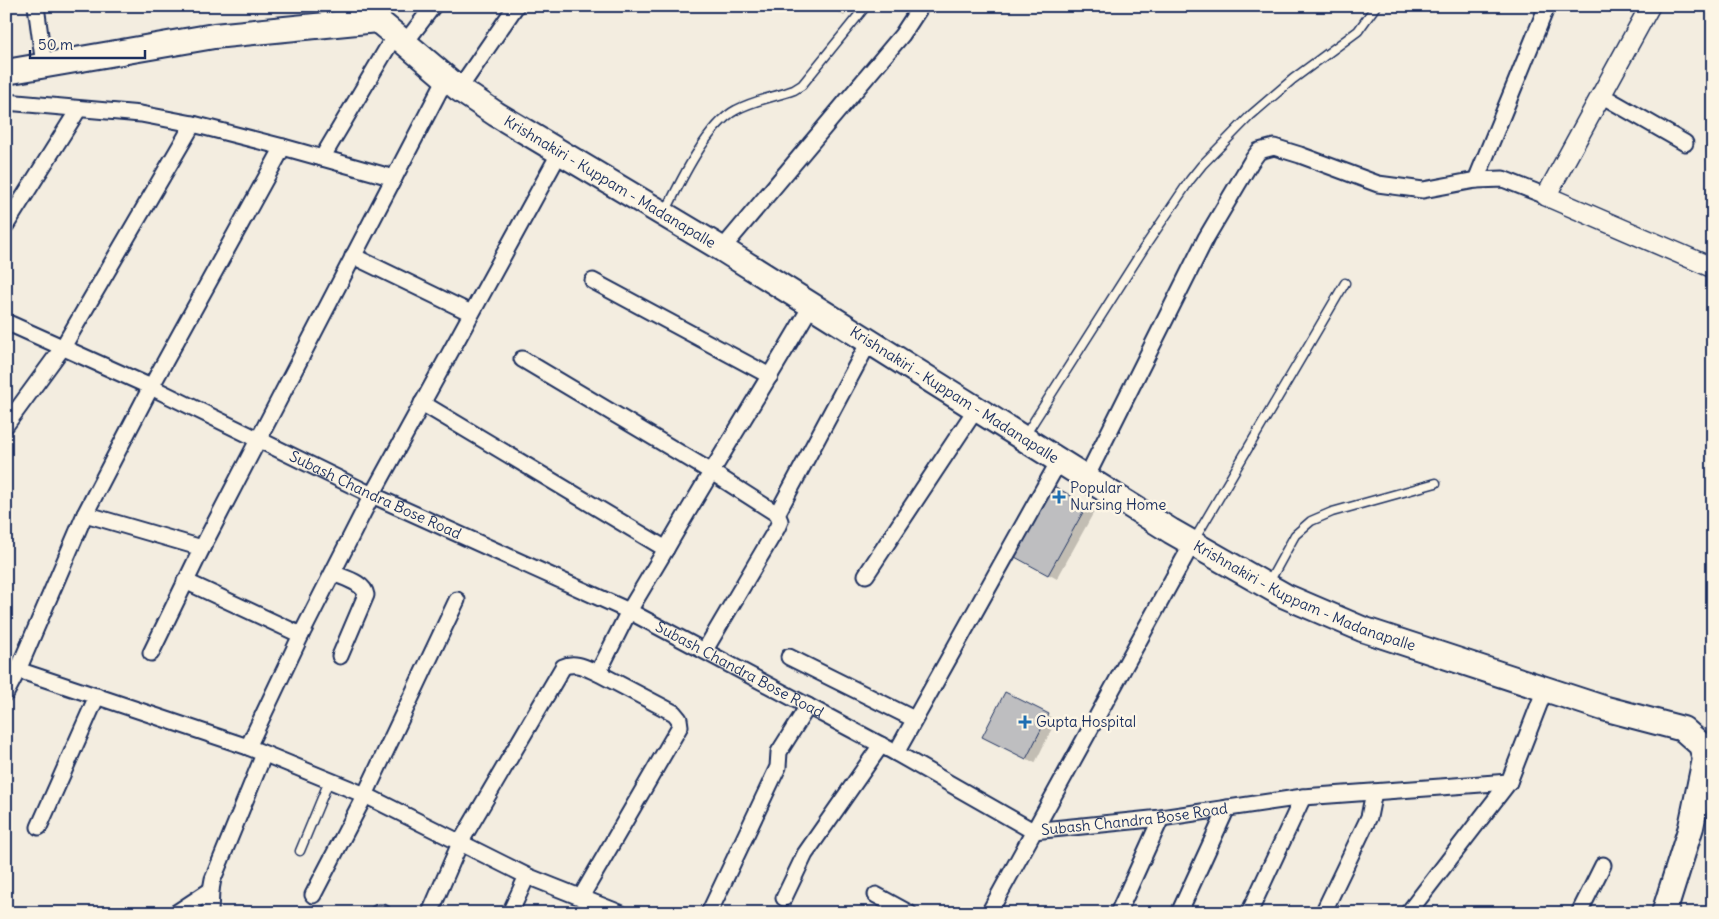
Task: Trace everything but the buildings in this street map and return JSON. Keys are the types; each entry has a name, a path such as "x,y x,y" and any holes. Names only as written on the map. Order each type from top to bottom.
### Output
{"main road":[{"path":"6,72 214,36 373,13"},
{"name":"Krishnakiri - Kuppam - Madanapalle","path":"373,13 452,84 722,250 1192,544 1285,596 1354,626 1604,708 1683,729 1707,739 1705,759 1691,827 1664,913"}],"street":[{"path":"36,6 44,65"},
{"path":"322,158 400,39 433,6"},
{"path":"150,653 202,548 394,178 452,84 516,6"},
{"path":"722,250 902,35 921,6"},
{"path":"1476,180 1547,6"},
{"path":"1546,196 1650,6"},
{"path":"1601,95 1685,143"},
{"path":"6,102 78,110 140,114 193,124 394,178"},
{"path":"6,225 78,110"},
{"path":"6,425 63,347 193,124"},
{"path":"6,694 85,514 151,387 283,147"},
{"path":"1086,478 1206,238 1250,162 1259,151 1274,147 1378,184 1423,190 1476,180 1503,179 1713,268"},
{"path":"248,748 372,495 560,152"},
{"path":"353,256 471,313"},
{"path":"593,282 770,376"},
{"path":"598,673 629,611 710,471 770,376 811,306"},
{"name":"Subash Chandra Bose Road","path":"6,322 151,387 372,495 629,611 896,753 1034,831 1161,818 1303,797 1509,782"},
{"path":"777,514 869,342"},
{"path":"522,359 710,471 777,514 780,521 777,528 705,650"},
{"path":"422,403 666,550"},
{"path":"866,575 976,409"},
{"path":"896,753 1059,461"},
{"path":"85,514 202,548"},
{"path":"989,913 1192,544"},
{"path":"333,573 362,586 366,590 340,656"},
{"path":"186,582 302,635"},
{"path":"313,895 364,795 457,600"},
{"path":"789,657 914,719"},
{"path":"430,913 460,843 563,667 569,664 575,664 598,673 674,713 680,719 680,726 581,897"},
{"path":"18,670 264,754 364,795 527,876 620,913"},
{"path":"1408,913 1509,782 1545,689"},
{"path":"39,827 97,696"},
{"path":"709,913 778,767 779,752 808,706"},
{"path":"784,898 804,854 881,745"},
{"path":"210,913 213,879 264,754"},
{"path":"1323,913 1369,817 1374,792"},
{"path":"1249,913 1303,797"},
{"path":"1179,913 1227,808"},
{"path":"1118,913 1161,818"},
{"path":"1579,913 1602,865"},
{"path":"510,913 527,876"},
{"path":"176,913 211,890"},
{"path":"876,896 909,913"},
{"path":"378,913 383,913"}],"lane":[{"path":"664,215 694,157 724,117 741,108 794,90 802,85 866,6"},
{"path":"1023,439 1144,248 1202,165 1235,129 1258,109 1293,79 1358,31 1376,6"},
{"path":"1192,544 1345,283"},
{"path":"1267,586 1295,536 1311,520 1332,512 1436,483"},
{"path":"300,851 329,781"}],"place":[{"name":"Popular Nursing Home","path":"1059,497"},
{"name":"Gupta Hospital","path":"1025,722"}]}
